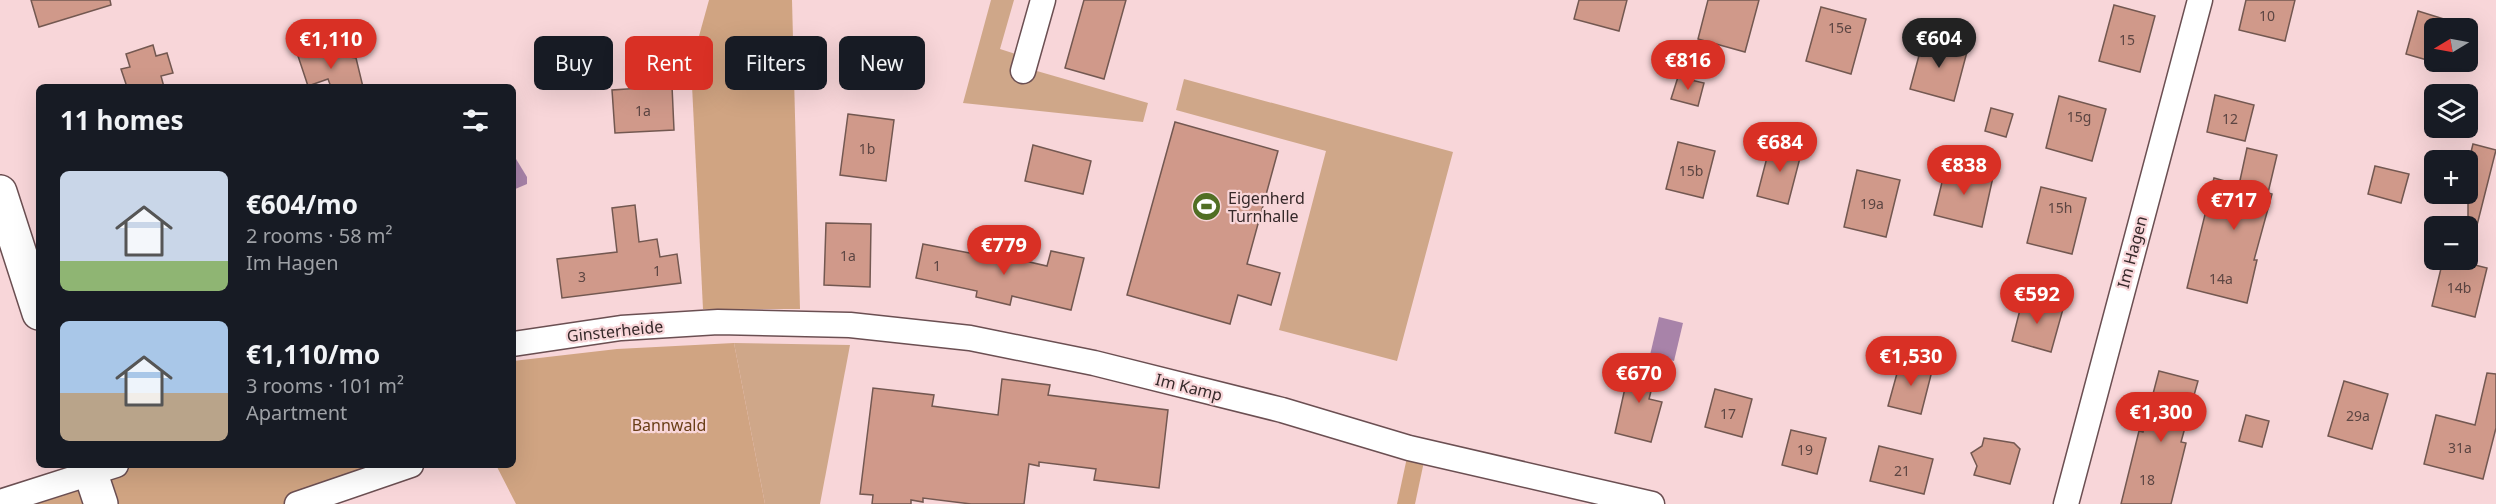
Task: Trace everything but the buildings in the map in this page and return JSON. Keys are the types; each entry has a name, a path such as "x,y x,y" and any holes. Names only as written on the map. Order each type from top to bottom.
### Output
{"street":[{"path":"1023,71 1043,0"},
{"name":"Im Hagen","path":"2066,504 2200,0"},
{"path":"0,192 36,304"},
{"name":"Ginsterheide","path":"516,344 621,328 718,322"},
{"name":"Im Kamp","path":"718,322 850,325 970,338 1094,363 1282,410 1409,448 1652,504"},
{"path":"0,502 98,468 101,504"},
{"path":"297,504 402,468"}],"shaded area":[{"path":"991,0 1014,0 1000,49 1019,55 1016,65 1148,103 1143,122 963,103"},
{"path":"1184,79 1453,152 1397,361 1279,330 1326,151 1176,110"},
{"path":"516,159 527,177 527,184 516,189"},
{"path":"1659,317 1683,323 1674,361 1650,355"},
{"path":"734,343 850,345 820,504 765,504"}],"green space":[{"path":"709,0 792,0 793,36 725,36 725,90 794,90 800,309 703,309 692,90 713,90 713,36 699,36"},
{"name":"Bannwald","path":"734,343 765,504 516,504 498,468 516,468 516,361 617,349"},
{"path":"1409,448 1426,452 1415,504 1397,504"},
{"path":"107,468 402,468 297,504 0,504"}],"place":[{"name":"Eigenherd Turnhalle","path":"1207,207"}]}
